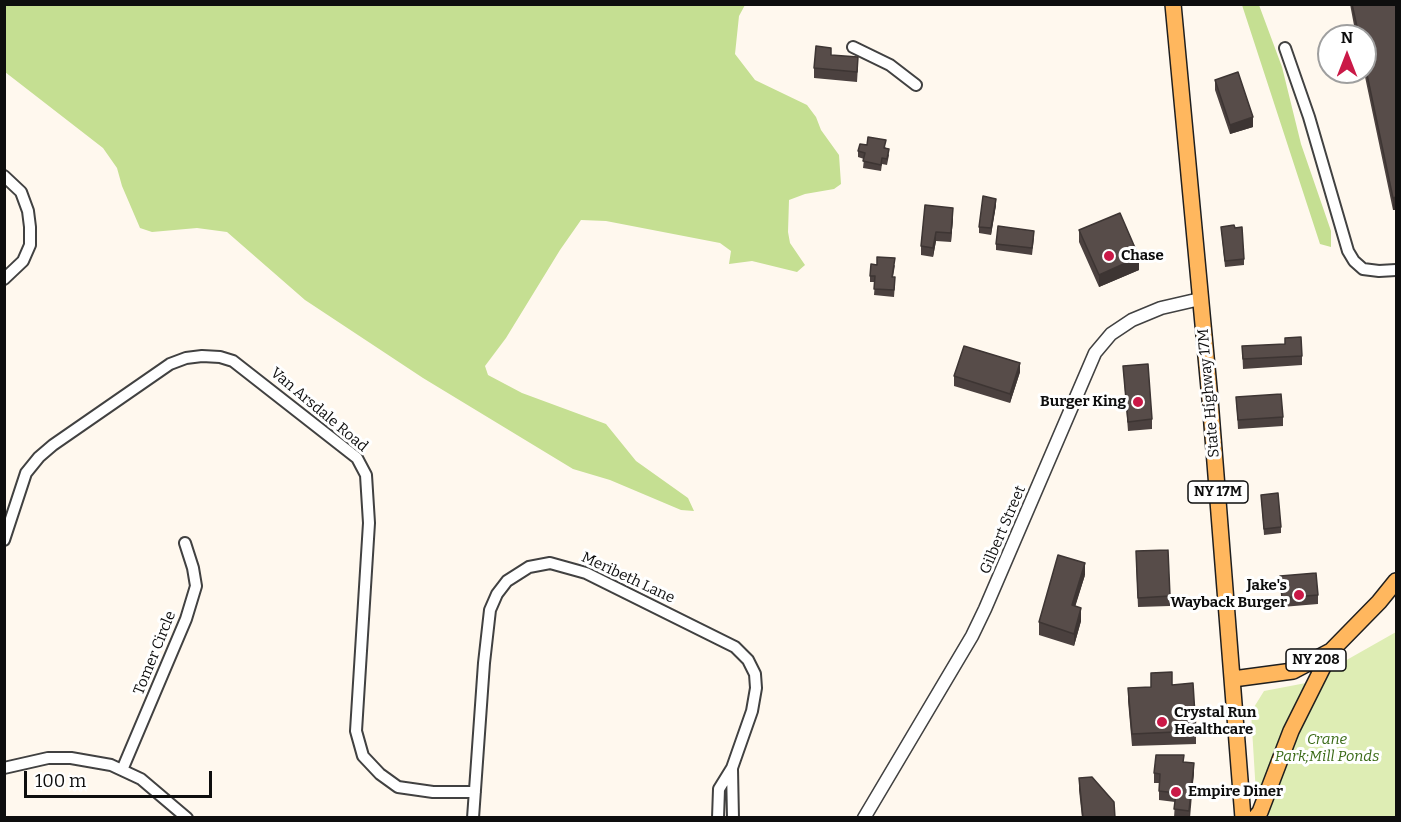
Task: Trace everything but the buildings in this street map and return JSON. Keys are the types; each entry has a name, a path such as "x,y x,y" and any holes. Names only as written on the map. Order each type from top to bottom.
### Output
{"main road":[{"name":"State Highway 17M","path":"1173,4 1233,679 1243,818"},
{"name":"NY 208","path":"1233,679 1293,671 1331,651 1379,602 1396,581"},
{"path":"1255,818 1260,812 1291,731 1331,651"}],"street":[{"path":"854,47 890,65 916,85"},
{"path":"1285,48 1309,117 1348,251 1354,261 1364,269 1379,272 1396,270"},
{"path":"4,176 21,192 28,211 30,245 23,261 4,279"},
{"name":"Gilbert Street","path":"864,818 972,636 1095,353 1111,334 1131,321 1161,308 1200,299"},
{"name":"Van Arsdale Road","path":"4,540 26,473 53,445 170,364 186,358 202,356 220,357 233,361 357,458 366,475 369,523 356,731 363,756 380,774 398,787 433,792 475,792"},
{"name":"Tomer Circle","path":"122,770 186,619 196,586 185,543"},
{"name":"Meribeth Lane","path":"473,818 490,610 497,594 507,581 529,567 550,563 586,573 735,647 748,660 755,674 756,688 752,711 732,768 719,789 718,818"},
{"path":"4,768 48,758 71,758 111,765 141,779 187,818"},
{"name":"Meribeth Lane","path":"732,768 733,818"}],"green space":[{"path":"4,5 745,5 739,16 735,54 755,80 807,105 839,155 841,184 834,189 805,194 789,200 790,243 805,265 797,272 752,261 729,264 731,251 720,243 606,221 581,220 506,338 485,366 488,375 522,393 606,424 636,461 688,498 694,511 681,510 610,480 573,469 423,378 305,300 227,232 197,228 152,232 140,228 117,168 103,148 5,72"},
{"path":"1242,5 1259,5 1282,67 1301,144 1331,231 1331,247 1320,244"},
{"name":"Crane Park;Mill Ponds","path":"1396,632 1396,817 1270,817 1256,794 1251,712 1264,691 1306,683"}],"place":[{"name":"Chase","path":"1109,256"},
{"name":"Burger King","path":"1138,402"},
{"name":"Jake's Wayback Burger","path":"1299,595"},
{"name":"Crystal Run Healthcare","path":"1162,722"},
{"name":"Empire Diner","path":"1176,792"}]}
